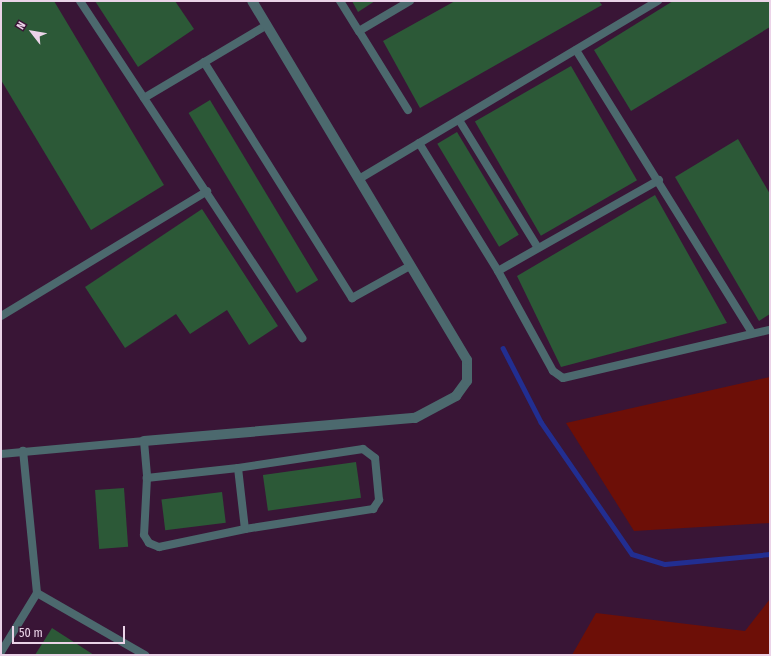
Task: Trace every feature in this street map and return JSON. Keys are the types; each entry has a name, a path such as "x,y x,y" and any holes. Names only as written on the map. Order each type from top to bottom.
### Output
{"street":[{"path":"144,441 415,418 456,396 467,381 467,360 252,1"}],"lane":[{"path":"80,1 207,191 302,338"},
{"path":"340,1 408,110"},
{"path":"359,31 410,1"},
{"path":"359,179 658,1"},
{"path":"144,98 267,25"},
{"path":"576,50 659,180 752,333"},
{"path":"204,62 352,298 410,266"},
{"path":"459,120 538,248"},
{"path":"419,143 498,271 553,370 563,378 770,330"},
{"path":"498,271 659,180"},
{"path":"1,316 207,191"},
{"path":"1,454 23,450 144,441 147,478 144,535 149,542 159,546 245,529 373,509 379,500 376,458 363,449 238,468 147,478"},
{"path":"1,652 37,593 23,450"},
{"path":"238,468 245,529"},
{"path":"37,593 145,655"}],"shaded area":[{"path":"770,377 770,523 634,531 566,423"},
{"path":"770,599 770,655 572,655 596,613 745,631"}],"building":[{"path":"1,1 54,1 164,185 91,230 1,80"},
{"path":"95,1 175,1 194,29 138,67"},
{"path":"352,1 375,1 358,12"},
{"path":"455,1 599,1 602,5 420,108 383,41"},
{"path":"673,1 770,1 770,27 631,111 594,50"},
{"path":"571,66 637,180 541,236 475,122"},
{"path":"210,100 318,280 297,293 189,113"},
{"path":"457,132 519,235 499,247 437,144"},
{"path":"738,139 770,194 770,314 759,321 675,177"},
{"path":"655,195 727,323 561,367 517,276"},
{"path":"202,209 278,326 249,345 227,310 190,334 176,314 125,348 85,287"},
{"path":"356,462 361,498 268,511 263,475"},
{"path":"124,488 128,547 99,549 95,490"},
{"path":"222,492 226,523 165,530 161,499"},
{"path":"52,628 94,655 35,655"}],"waterway":[{"path":"503,348 541,422 632,554 665,564 770,554"}]}
